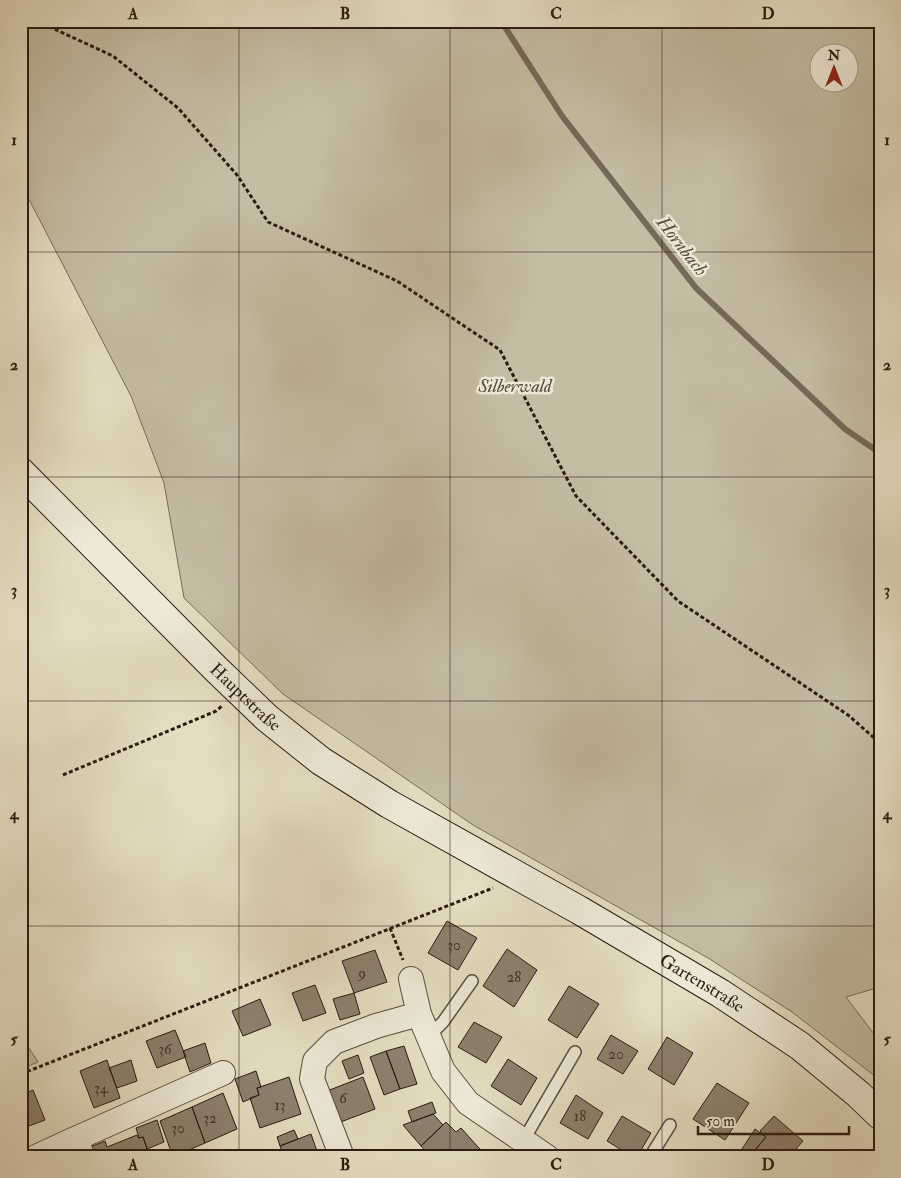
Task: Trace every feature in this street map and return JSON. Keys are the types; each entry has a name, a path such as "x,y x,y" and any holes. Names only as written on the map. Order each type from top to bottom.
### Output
{"main road":[{"name":"Hauptstraße","path":"21,472 268,718 321,761 389,804 510,872"},
{"name":"Gartenstraße","path":"510,872 720,993 800,1046 880,1114"}],"street":[{"path":"411,979 418,1014 444,1071 468,1103 547,1157"},
{"path":"342,1157 312,1079 315,1061 334,1042 376,1026 418,1014"},
{"path":"36,1157 79,1148 223,1073"}],"lane":[{"path":"429,1036 442,1022 472,980"},
{"path":"523,1141 575,1052"},
{"path":"650,1157 670,1125"}],"path":[{"path":"37,21 113,56 178,108 236,175 268,222 397,281 500,350 576,496 589,510 678,601 848,715 880,742"},
{"path":"63,775 216,711 240,692"},
{"path":"21,1074 502,884 510,872"},
{"path":"390,928 411,979"}],"green space":[{"name":"Silberwald","path":"21,21 880,21 880,987 846,997 880,1042 880,1080 792,1012 708,958 473,825 283,694 184,598 164,483 131,396 21,184"},
{"path":"21,1036 38,1062 21,1069"}],"building":[{"path":"447,921 477,938 458,970 428,953"},
{"path":"507,949 537,970 514,1007 483,986"},
{"path":"375,950 387,982 354,993 342,961"},
{"path":"315,985 326,1013 303,1021 292,993"},
{"path":"569,986 599,1004 577,1038 548,1020"},
{"path":"354,993 360,1014 340,1020 333,999"},
{"path":"260,999 271,1025 243,1036 232,1011"},
{"path":"474,1022 502,1037 486,1063 458,1047"},
{"path":"175,1030 186,1057 157,1068 146,1041"},
{"path":"611,1035 638,1051 623,1074 597,1059"},
{"path":"667,1037 693,1053 674,1085 648,1069"},
{"path":"205,1043 211,1063 190,1072 183,1051"},
{"path":"404,1046 417,1084 400,1089 386,1051"},
{"path":"386,1051 400,1089 384,1095 370,1057"},
{"path":"358,1055 364,1073 349,1079 342,1061"},
{"path":"508,1059 537,1078 521,1105 491,1086"},
{"path":"107,1060 120,1098 94,1108 80,1071"},
{"path":"131,1060 137,1081 117,1088 109,1068"},
{"path":"256,1071 261,1087 257,1088 259,1095 243,1102 235,1079"},
{"path":"289,1077 301,1114 260,1128 250,1098 259,1095 257,1088"},
{"path":"363,1077 375,1109 338,1123 327,1091"},
{"path":"717,1083 749,1103 725,1140 693,1119"},
{"path":"33,1090 45,1120 21,1129 21,1095"},
{"path":"223,1093 237,1129 205,1143 192,1107"},
{"path":"576,1095 603,1113 588,1139 560,1123"},
{"path":"432,1102 436,1113 412,1122 408,1111"},
{"path":"192,1107 205,1143 173,1157 160,1121"},
{"path":"433,1114 443,1125 421,1146 403,1125"},
{"path":"622,1116 651,1133 637,1157 633,1157 607,1141"},
{"path":"774,1116 803,1141 789,1157 763,1157 755,1150 766,1137 760,1131"},
{"path":"157,1120 164,1142 147,1149 143,1137 139,1138 136,1128"},
{"path":"446,1122 456,1132 461,1128 487,1157 431,1157 421,1146"},
{"path":"755,1129 766,1137 755,1150 760,1154 757,1157 751,1157 742,1149"},
{"path":"294,1130 298,1139 280,1146 277,1137"},
{"path":"311,1134 319,1157 284,1157 280,1146"},
{"path":"137,1135 139,1138 143,1137 150,1157 94,1157 90,1147 105,1141 107,1147"}],"waterway":[{"name":"Hornbach","path":"501,21 562,116 696,288 845,429 880,453"}]}
